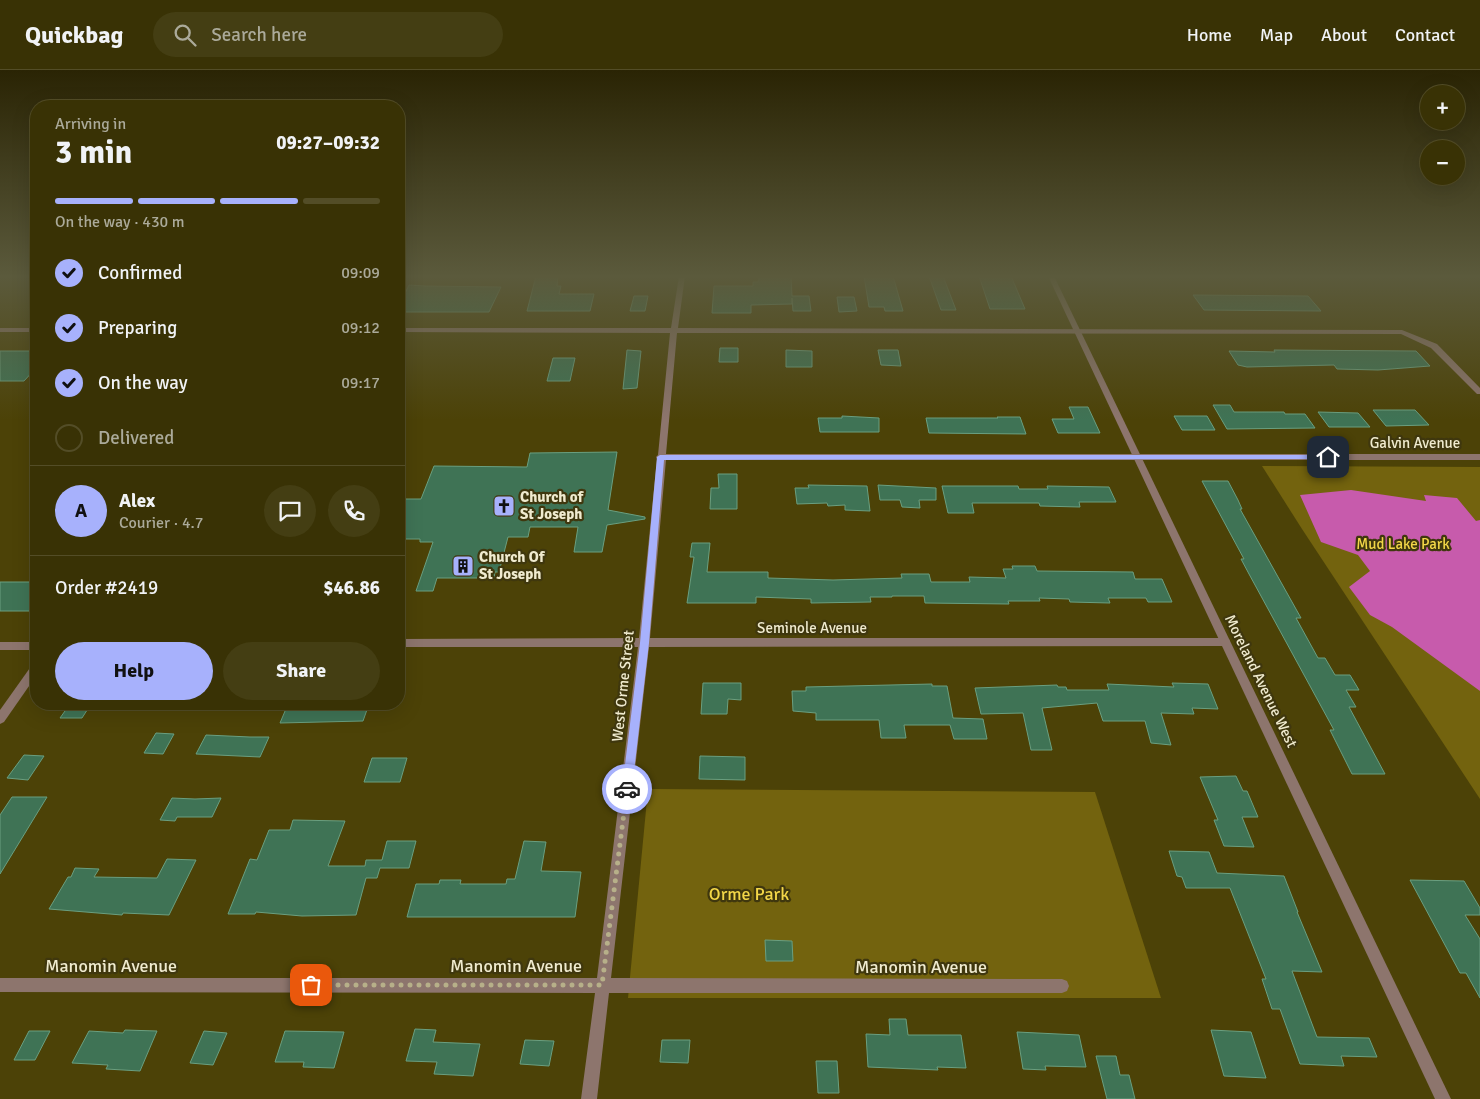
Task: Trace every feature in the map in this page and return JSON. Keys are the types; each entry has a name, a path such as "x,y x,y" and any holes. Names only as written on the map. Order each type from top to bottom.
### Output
{"street":[{"name":"West Orme Street","path":"589,1099 644,643 660,457 675,324"},
{"name":"Moreland Avenue West","path":"1074,324 1443,1099"},
{"path":"0,330 30,330"},
{"path":"405,330 1402,332 1434,346 1480,392"},
{"name":"Galvin Avenue","path":"660,457 1480,457"},
{"name":"Seminole Avenue","path":"405,643 1225,642"},
{"path":"0,646 30,646"},
{"path":"0,719 30,676"},
{"name":"Manomin Avenue","path":"0,985 1062,986"}],"green space":[{"name":"Mud Lake Park","path":"1262,466 1480,467 1480,799 1302,529"},
{"name":"Orme Park","path":"648,789 1095,792 1161,998 628,998"}],"shaded area":[{"path":"1351,490 1426,501 1424,495 1457,498 1476,521 1480,520 1480,691 1392,627 1370,615 1349,587 1370,571 1358,555 1321,542 1300,495"}],"building":[{"path":"720,348 738,348 738,362 719,362"},
{"path":"627,350 641,351 637,388 623,389"},
{"path":"786,350 812,351 812,367 786,367"},
{"path":"878,350 898,350 901,366 881,365"},
{"path":"1274,350 1416,351 1430,366 1378,370 1337,369 1334,365 1247,367 1238,365 1229,351 1275,352"},
{"path":"0,351 30,351 30,374 24,381 0,381"},
{"path":"553,358 575,358 570,381 547,381"},
{"path":"1213,405 1230,405 1234,412 1305,414 1315,428 1227,429"},
{"path":"1069,407 1088,407 1100,433 1058,433 1052,419 1074,419"},
{"path":"1373,410 1415,410 1429,425 1386,426"},
{"path":"1318,412 1358,413 1370,427 1329,427"},
{"path":"842,416 879,418 879,432 820,432 818,418 842,418"},
{"path":"1174,416 1207,416 1215,430 1182,430"},
{"path":"1020,417 1026,434 929,433 926,418 998,418"},
{"name":"Church of St Joseph","path":"617,452 608,510 645,517 645,519 607,525 602,552 574,552 578,527 530,527 528,537 508,537 499,572 495,572 494,578 437,578 433,591 416,591 433,542 420,542 420,539 405,539 405,499 421,499 434,466 527,467 530,453"},
{"path":"718,474 737,474 737,509 710,509 711,488 719,488"},
{"path":"1202,481 1228,481 1242,509 1240,509 1301,618 1296,618 1318,658 1325,658 1335,675 1350,675 1359,690 1346,690 1356,707 1349,707 1385,774 1352,774 1330,730 1334,730 1241,559 1244,559"},
{"path":"808,485 867,486 870,511 845,510 845,505 828,506 827,503 797,504 795,488 809,488"},
{"path":"878,485 936,488 936,500 919,500 920,508 902,507 900,500 880,500"},
{"path":"942,486 1018,486 1019,489 1048,489 1047,486 1109,487 1116,502 1079,502 1080,507 1040,506 1039,503 972,503 974,513 948,513"},
{"path":"692,543 710,543 707,572 768,572 768,578 833,580 902,578 901,574 929,574 931,582 970,582 969,577 1006,578 1003,569 1013,569 1012,566 1035,566 1037,571 1133,572 1135,579 1162,579 1172,602 1148,602 1146,598 1108,598 1110,603 1070,602 1069,599 1039,598 1040,601 1008,601 1009,604 925,603 924,596 892,596 870,597 871,602 811,603 811,599 756,597 756,603 687,603 694,557 690,557"},
{"path":"0,582 30,582 30,611 0,611"},
{"path":"703,683 741,683 741,700 728,699 727,714 701,714"},
{"path":"1172,683 1208,684 1218,709 1192,708 1194,714 1161,713 1171,745 1151,743 1145,721 1103,721 1097,703 1042,708 1052,750 1031,750 1023,713 981,714 975,688 1057,685 1058,687 1066,687 1067,690 1109,690 1107,684 1174,687"},
{"path":"932,684 932,686 947,686 953,718 983,719 987,739 954,739 950,725 904,725 906,738 881,738 879,720 816,720 816,713 793,711 792,691 806,691 806,687"},
{"path":"66,710 87,710 82,718 60,718"},
{"path":"285,710 367,710 363,721 280,723"},
{"path":"156,733 174,734 163,754 144,753"},
{"path":"206,735 269,737 260,757 196,754"},
{"path":"24,755 44,756 28,780 7,778"},
{"path":"700,756 745,757 745,780 699,779"},
{"path":"372,758 407,758 400,782 364,782"},
{"path":"1236,776 1243,791 1247,791 1258,817 1242,817 1254,847 1224,846 1214,820 1218,820 1200,777"},
{"path":"12,797 47,797 0,874 0,815"},
{"path":"172,798 221,798 212,817 177,817 175,821 160,820"},
{"path":"293,820 345,821 328,866 365,866 366,860 382,860 387,841 416,841 409,868 380,868 377,878 366,878 356,915 302,916 256,912 255,914 228,914 250,859 257,860 269,830 290,830"},
{"path":"524,841 546,842 541,871 581,872 575,917 407,917 416,884 439,884 440,880 461,880 460,884 506,884 507,879 515,879"},
{"path":"1169,851 1209,852 1217,873 1284,876 1322,972 1292,971 1317,1037 1369,1038 1377,1057 1341,1056 1344,1066 1300,1064 1280,1009 1272,1009 1262,979 1266,979 1230,888 1186,888 1182,877 1177,876"},
{"path":"167,859 196,860 169,915 123,913 122,915 49,909 75,868 99,869 94,877 157,878"},
{"path":"1410,880 1464,881 1480,908 1480,915 1465,915 1480,939 1480,998 1466,973 1460,973"},
{"path":"765,940 792,941 793,961 766,961"},
{"path":"889,1019 906,1019 908,1035 961,1035 966,1068 937,1067 938,1070 868,1067 866,1034 890,1035"},
{"path":"415,1029 436,1030 433,1042 480,1044 473,1076 434,1074 437,1062 406,1061"},
{"path":"125,1030 157,1031 140,1071 106,1069 108,1065 72,1063 89,1031 123,1033"},
{"path":"1211,1030 1251,1032 1266,1078 1224,1076"},
{"path":"29,1031 50,1031 35,1060 14,1060"},
{"path":"204,1031 227,1033 213,1065 190,1063"},
{"path":"285,1031 344,1032 334,1068 303,1067 304,1062 275,1062"},
{"path":"1017,1032 1079,1035 1086,1067 1045,1066 1046,1070 1023,1069"},
{"path":"525,1040 554,1041 549,1066 520,1064"},
{"path":"662,1040 690,1040 688,1063 660,1062"},
{"path":"1096,1056 1116,1056 1120,1075 1129,1075 1135,1099 1107,1099"},
{"path":"816,1061 837,1061 839,1093 818,1093"}],"way so far":[{"path":"311,985 602,985 627,789"}],"place":[{"name":"Church of St Joseph","path":"504,506"},
{"name":"Church Of St Joseph","path":"463,566"}],"route":[{"path":"627,789 637,715 660,457 1328,457"}]}
